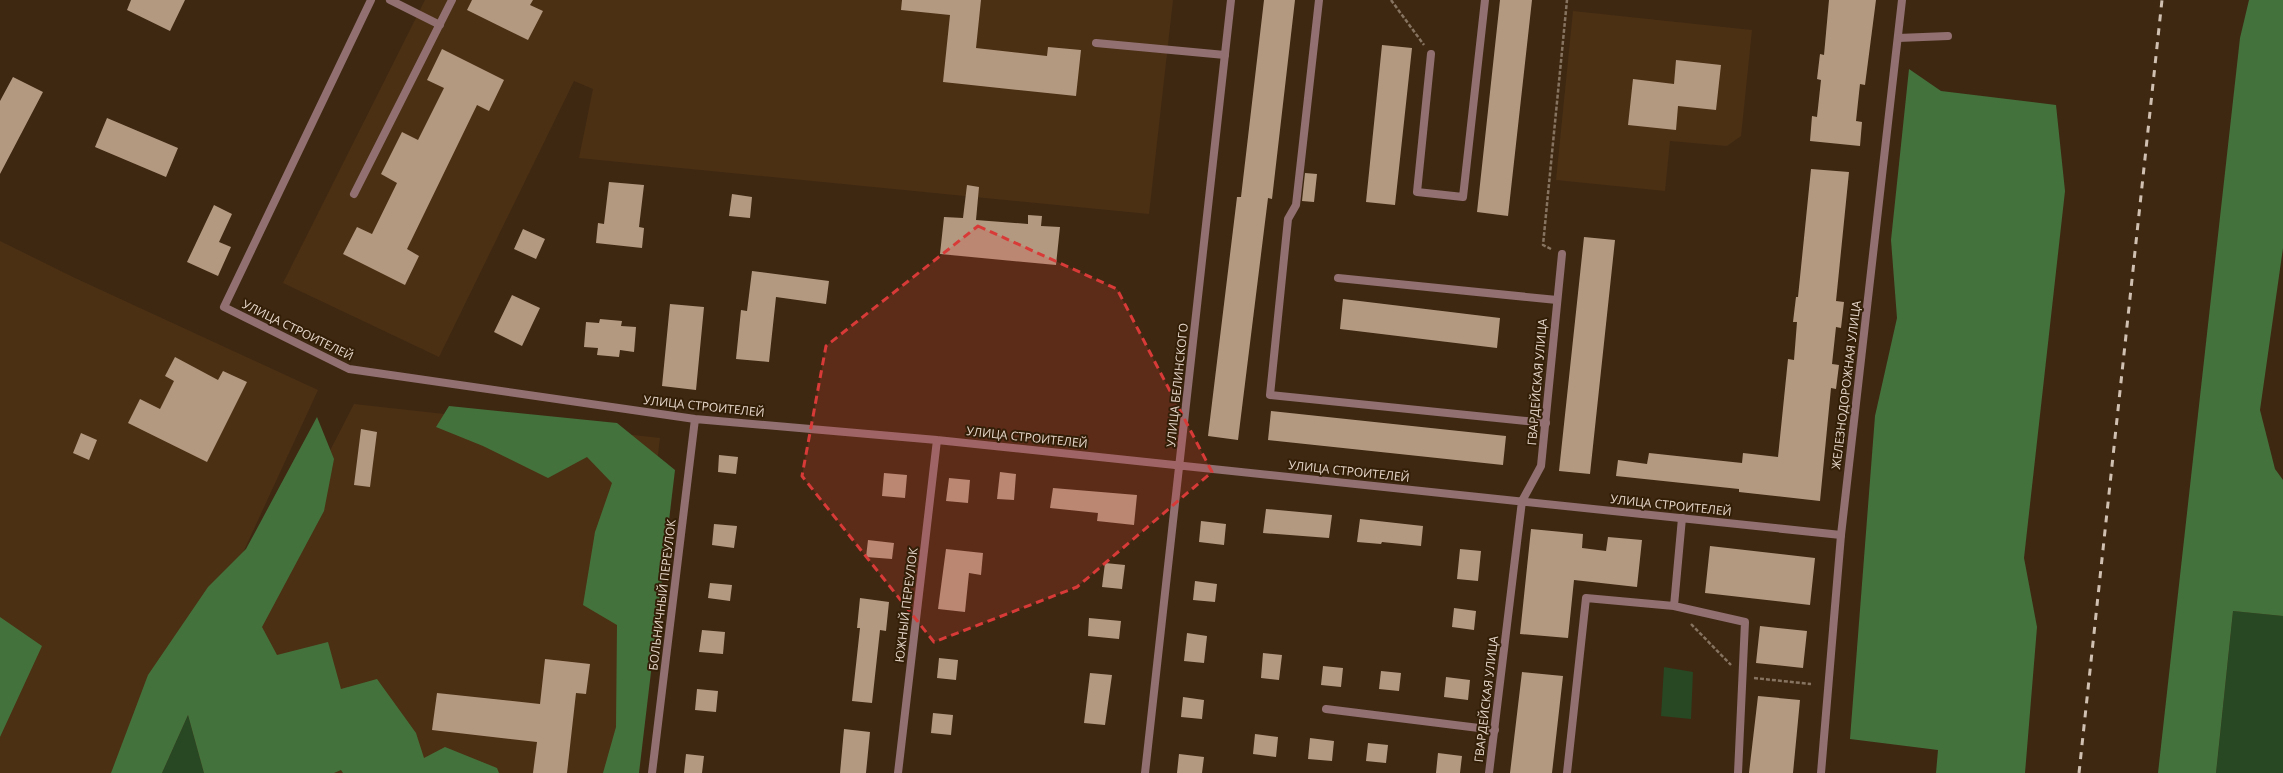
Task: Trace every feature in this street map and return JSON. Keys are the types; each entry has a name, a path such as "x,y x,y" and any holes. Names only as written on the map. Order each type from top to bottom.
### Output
{"street":[{"name":"УЛИЦА СТРОИТЕЛЕЙ","path":"371,0 224,307 349,369 695,419 937,440 1841,535"},
{"path":"390,0 440,25"},
{"path":"354,194 452,0"},
{"name":"УЛИЦА БЕЛИНСКОГО","path":"1145,773 1231,0"},
{"path":"1319,0 1296,205 1288,218 1270,395 1546,423"},
{"path":"1431,54 1417,192 1463,197 1486,0"},
{"name":"ЖЕЛЕЗНОДОРОЖНАЯ УЛИЦА","path":"1821,773 1841,535 1902,0"},
{"path":"1898,38 1948,36"},
{"path":"1096,43 1225,56"},
{"name":"ГВАРДЕЙСКАЯ УЛИЦА","path":"1490,773 1522,501 1542,466 1562,254"},
{"path":"1338,278 1557,300"},
{"name":"БОЛЬНИЧНЫЙ ПЕРЕУЛОК","path":"652,773 695,419"},
{"name":"ЮЖНЫЙ ПЕРЕУЛОК","path":"898,773 937,440"},
{"path":"1674,606 1682,518"},
{"path":"1567,773 1586,598 1674,606 1745,622 1738,773"},
{"path":"1326,709 1495,730"}],"path":[{"path":"1391,0 1431,54"},
{"path":"1562,254 1544,245 1567,0"},
{"path":"1690,622 1743,677 1811,684"}],"highlighted area":[{"path":"978,226 1117,289 1212,472 1077,587 934,642 802,476 826,346"}],"shaded area":[{"path":"425,0 1173,0 1149,214 579,158 593,89 574,81 439,357 283,283"},
{"path":"1573,11 1752,30 1741,136 1727,146 1670,141 1665,191 1556,180"},
{"path":"0,241 75,278 318,390 235,570 134,773 0,773"},
{"path":"354,404 660,438 620,773 168,773 199,705"}],"green space":[{"path":"2249,0 2283,0 2283,248 2260,410 2275,469 2283,480 2283,616 2233,611 2216,773 2158,773 2240,38"},
{"path":"1909,69 1941,91 2056,105 2065,191 2024,558 2037,627 2025,773 1936,773 1938,750 1850,739 1875,416 1897,318 1891,240"},
{"path":"449,406 617,423 675,470 639,773 603,773 616,727 617,625 583,605 595,532 612,483 587,457 548,478 483,446 436,427"},
{"path":"317,417 334,459 324,511 262,627 277,655 328,642 341,689 377,679 416,733 424,758 445,747 497,768 499,773 343,773 341,770 334,773 204,773 188,715 162,773 111,773 148,675 208,587 246,549"},
{"path":"2233,611 2283,616 2283,773 2216,773"},
{"path":"0,617 42,646 0,737"},
{"path":"1664,667 1693,672 1691,719 1661,716"},
{"path":"188,715 204,773 162,773"}],"building":[{"path":"131,0 185,0 170,31 127,10"},
{"path":"472,0 533,0 530,5 543,11 528,40 467,10"},
{"path":"902,0 981,0 976,48 1047,56 1048,47 1081,50 1076,96 943,82 950,15 901,10"},
{"path":"1264,0 1295,0 1272,199 1268,198 1238,440 1208,436 1237,197 1241,197"},
{"path":"1500,0 1532,0 1508,216 1477,212"},
{"path":"1829,0 1876,0 1865,85 1860,84 1856,121 1862,122 1860,146 1810,141 1812,116 1817,117 1821,80 1817,79 1820,54 1824,55"},
{"path":"1382,45 1412,48 1395,205 1366,202"},
{"path":"442,49 504,80 489,111 477,105 407,249 419,256 405,285 343,254 357,227 372,234 397,183 381,174 402,132 418,140 444,88 427,80"},
{"path":"1676,60 1721,65 1716,110 1678,106 1676,130 1628,125 1633,79 1674,84"},
{"path":"13,77 43,92 0,174 0,101"},
{"path":"107,118 178,148 166,177 95,147"},
{"path":"1811,169 1849,172 1836,301 1844,302 1841,328 1836,327 1832,364 1839,365 1836,389 1831,388 1820,501 1739,492 1739,489 1616,476 1618,460 1647,464 1649,453 1742,463 1743,453 1778,457 1788,359 1794,360 1797,322 1793,322 1796,297 1798,297"},
{"path":"1305,173 1317,174 1314,202 1302,201"},
{"path":"609,182 644,185 639,227 644,228 642,248 596,243 598,223 604,224"},
{"path":"967,185 979,187 976,220 1028,224 1028,215 1042,216 1041,226 1060,227 1056,265 940,254 944,217 963,218"},
{"path":"732,194 752,197 750,218 729,216"},
{"path":"214,205 232,214 219,242 231,247 218,276 187,262"},
{"path":"523,229 545,239 536,259 514,249"},
{"path":"1584,237 1615,240 1590,474 1559,471"},
{"path":"752,271 829,281 826,304 776,297 769,362 736,359 741,310 747,311"},
{"path":"512,295 540,308 522,346 494,332"},
{"path":"1343,299 1500,318 1497,348 1340,329"},
{"path":"670,304 704,307 696,390 662,386"},
{"path":"600,319 622,321 621,326 636,327 634,352 620,350 619,357 597,355 598,348 584,347 586,322 599,323"},
{"path":"175,357 218,380 223,371 247,382 207,462 128,423 140,399 160,409 174,381 165,376"},
{"path":"1271,411 1506,436 1503,465 1268,440"},
{"path":"361,429 377,432 370,487 354,485"},
{"path":"81,433 97,440 89,460 73,453"},
{"path":"719,455 738,457 736,474 718,472"},
{"path":"1000,472 1016,474 1014,500 997,499"},
{"path":"884,473 907,475 905,498 882,496"},
{"path":"949,478 970,480 968,503 946,501"},
{"path":"1053,488 1137,495 1134,525 1097,521 1098,513 1050,508"},
{"path":"1266,509 1332,515 1329,538 1263,533"},
{"path":"1360,519 1423,526 1421,546 1382,542 1381,544 1357,542"},
{"path":"1201,521 1226,524 1224,545 1199,542"},
{"path":"714,524 737,526 734,548 712,545"},
{"path":"1531,529 1583,534 1582,548 1606,551 1608,537 1642,540 1637,587 1574,580 1568,638 1520,634"},
{"path":"868,540 894,543 892,559 866,557"},
{"path":"1710,546 1815,558 1810,605 1705,593"},
{"path":"946,549 983,553 981,575 969,573 965,612 938,609"},
{"path":"1460,549 1481,551 1478,581 1457,579"},
{"path":"1105,563 1125,565 1122,589 1102,587"},
{"path":"1195,581 1217,584 1215,602 1193,600"},
{"path":"710,583 732,585 730,601 708,598"},
{"path":"860,598 889,602 886,631 880,630 872,703 852,701 860,628 857,628"},
{"path":"1454,608 1476,611 1474,630 1452,627"},
{"path":"1089,618 1121,621 1119,639 1088,636"},
{"path":"1760,626 1807,631 1803,668 1756,663"},
{"path":"702,630 725,632 723,654 699,652"},
{"path":"1187,633 1207,636 1204,663 1184,661"},
{"path":"1263,653 1282,655 1279,680 1261,678"},
{"path":"939,658 958,660 956,680 937,678"},
{"path":"545,659 590,664 586,694 576,693 567,773 533,773 537,742 432,730 437,693 540,704"},
{"path":"1323,666 1343,668 1341,687 1321,685"},
{"path":"1381,671 1401,673 1399,691 1379,689"},
{"path":"1522,672 1563,676 1552,773 1510,773"},
{"path":"1090,673 1112,675 1105,725 1084,723"},
{"path":"1446,677 1470,680 1468,700 1444,697"},
{"path":"697,689 718,691 716,712 695,710"},
{"path":"1758,696 1800,700 1793,773 1749,773"},
{"path":"1183,697 1204,700 1202,719 1181,717"},
{"path":"933,713 953,715 951,735 931,733"},
{"path":"844,729 870,732 866,773 840,773"},
{"path":"1255,734 1278,737 1276,757 1253,754"},
{"path":"1310,738 1334,741 1332,761 1308,759"},
{"path":"1368,743 1388,745 1386,763 1366,761"},
{"path":"1438,753 1462,756 1460,773 1436,773"},
{"path":"686,754 704,756 702,773 684,773"},
{"path":"1179,754 1204,757 1202,773 1177,773"}],"railway":[{"path":"2079,773 2162,0"}]}
